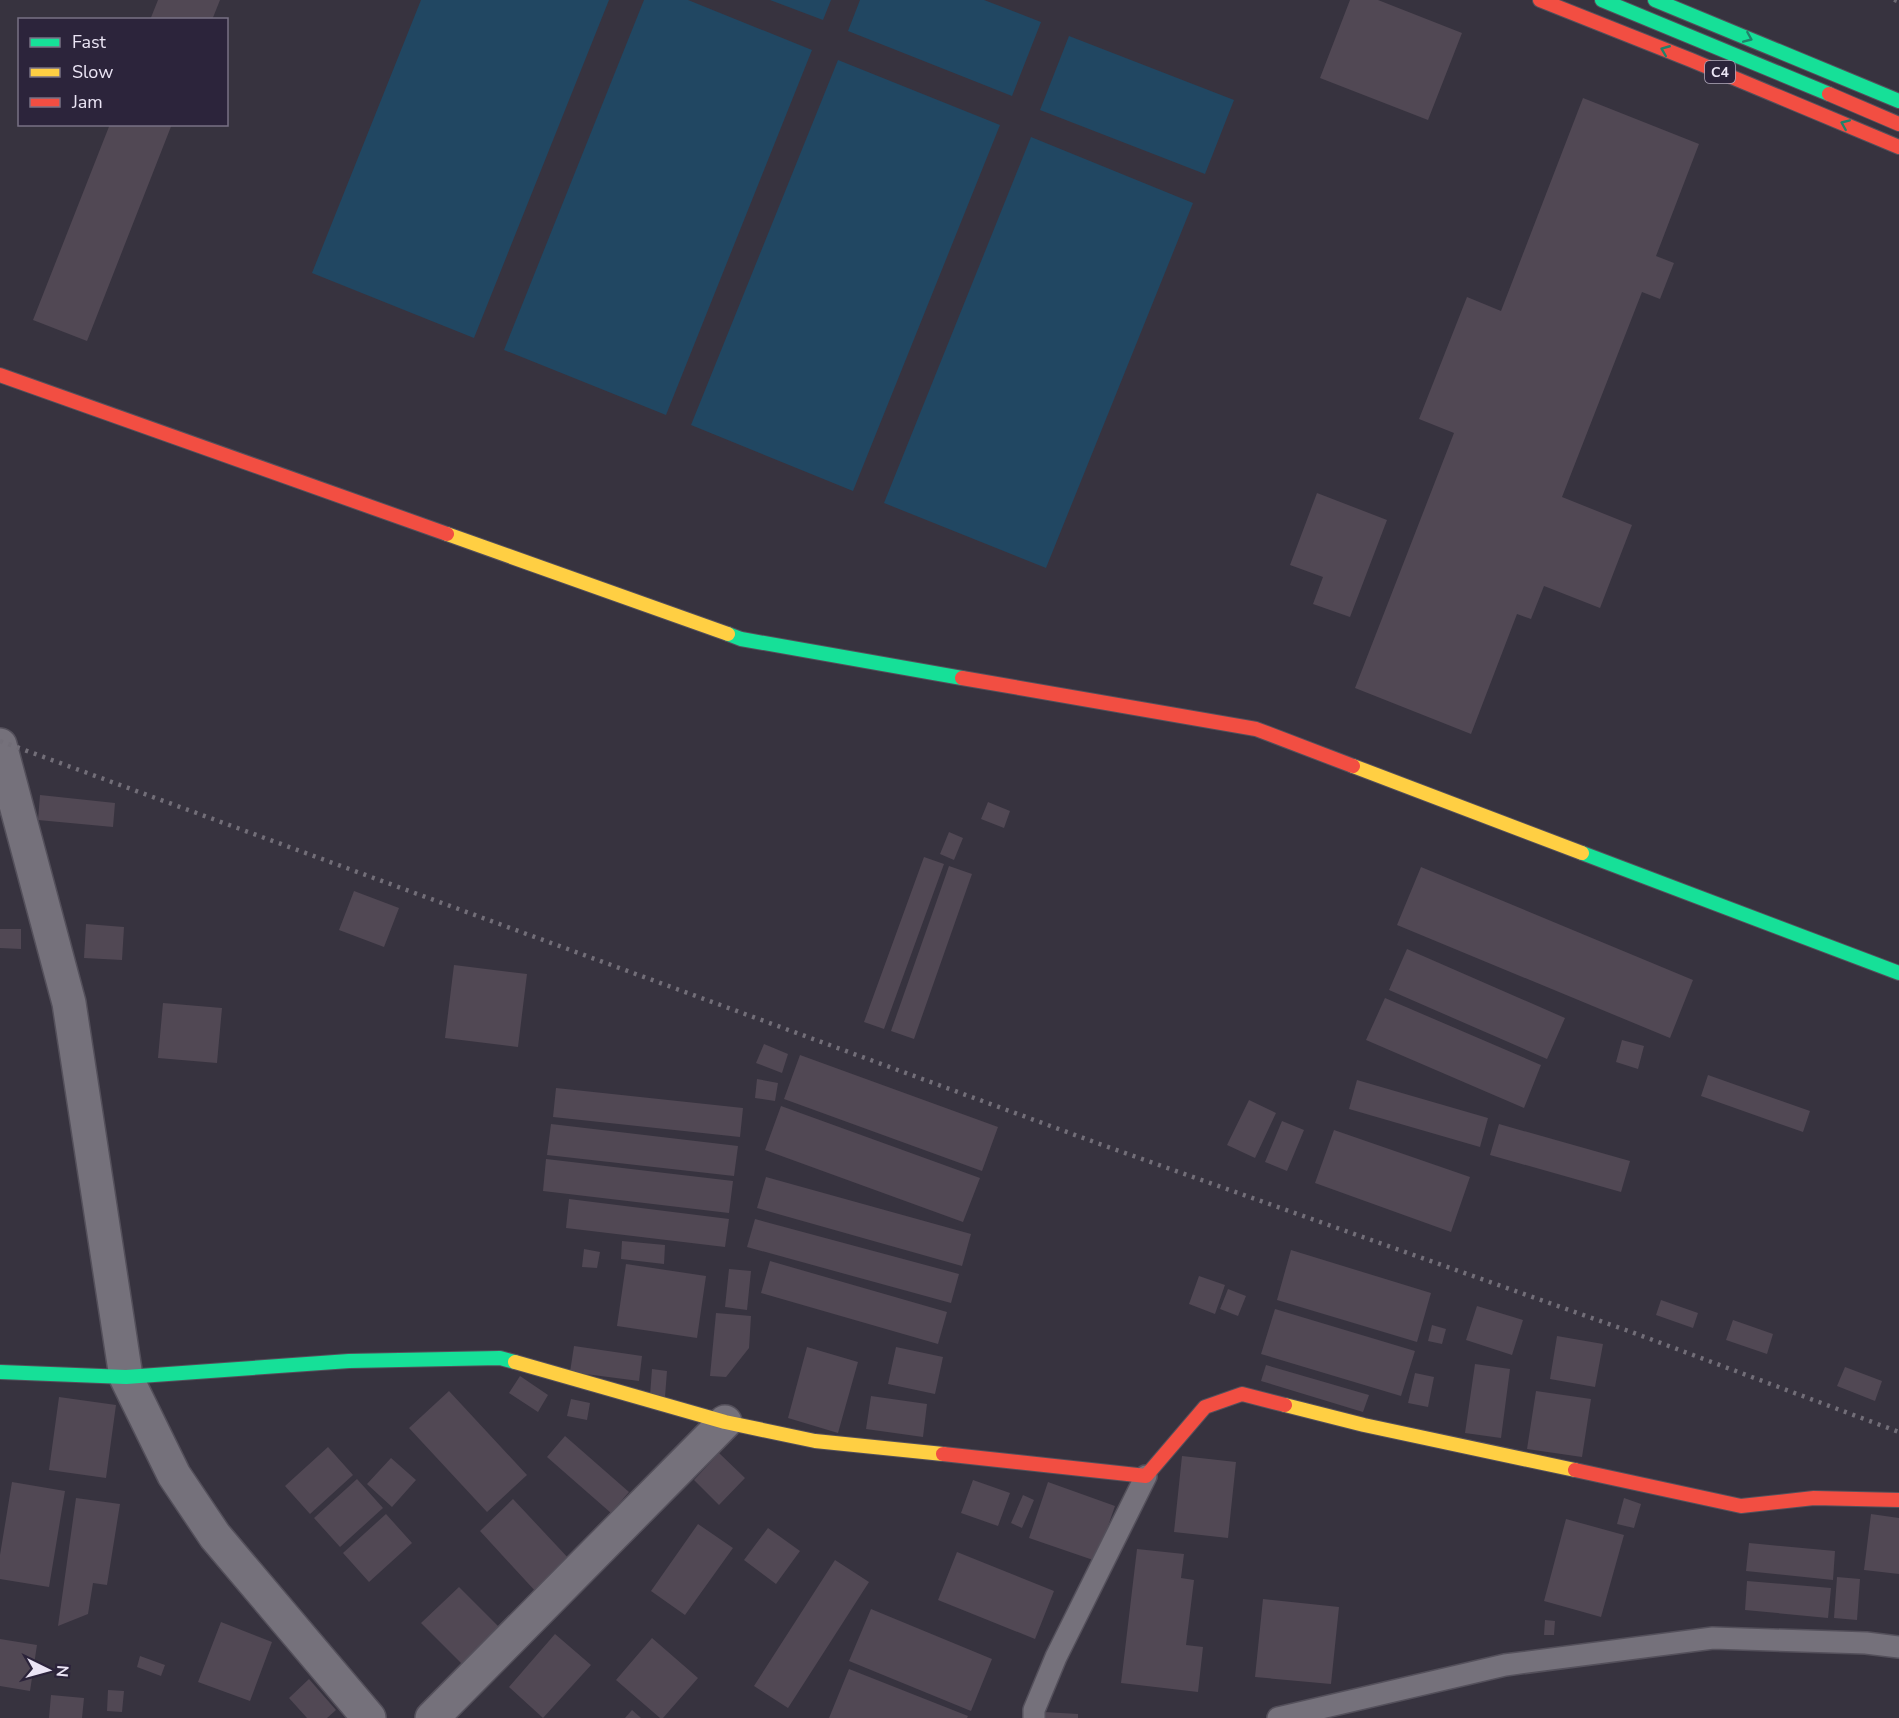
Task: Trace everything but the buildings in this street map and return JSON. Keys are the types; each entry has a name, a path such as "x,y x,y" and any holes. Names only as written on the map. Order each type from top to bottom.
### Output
{"main road":[{"name":"C4","path":"1540,0 1899,147"},
{"path":"1602,0 1899,124"},
{"path":"1655,0 1899,101"},
{"path":"0,375 741,639 1256,729 1899,973"},
{"path":"0,1372 126,1377 349,1361 500,1358 725,1422 815,1441 1146,1476 1205,1407 1242,1394 1364,1425 1741,1506 1814,1498 1893,1498 1899,1500"}],"street":[{"path":"0,745 69,1003 126,1377 174,1475 215,1536 369,1718"},
{"path":"432,1718 725,1422"}],"lane":[{"path":"1034,1718 1034,1710 1056,1657 1146,1476"},
{"path":"1278,1718 1505,1665 1713,1638 1866,1643 1899,1647"}],"path":[{"path":"1894,0 1899,2"}],"water":[{"path":"421,0 609,0 474,338 312,273"},
{"path":"644,0 688,0 812,50 666,415 504,350"},
{"path":"770,0 831,0 823,20"},
{"path":"860,0 984,0 1041,22 1012,96 848,31"},
{"path":"1069,36 1234,100 1205,174 1040,110"},
{"path":"838,60 1000,125 853,491 691,425"},
{"path":"1031,137 1193,203 1046,568 884,503"}],"railway":[{"path":"0,741 1097,1143 1626,1330 1899,1432"}],"traffic: fast":[{"path":"1602,0 1829,94"},
{"path":"1655,0 1899,101"},
{"path":"728,634 741,639 962,678"},
{"path":"1582,853 1899,973"},
{"path":"0,1372 126,1377 349,1361 500,1358 515,1362"}],"traffic: slow":[{"path":"447,534 728,634"},
{"path":"1353,766 1582,853"},
{"path":"515,1362 725,1422 815,1441 943,1454"},
{"path":"1285,1405 1364,1425 1575,1470"}],"traffic: jam":[{"path":"1540,0 1899,147"},
{"path":"1829,94 1899,124"},
{"path":"0,375 447,534"},
{"path":"962,678 1256,729 1353,766"},
{"path":"943,1454 1146,1476 1205,1407 1242,1394 1285,1405"},
{"path":"1575,1470 1741,1506 1814,1498 1899,1500"}]}
